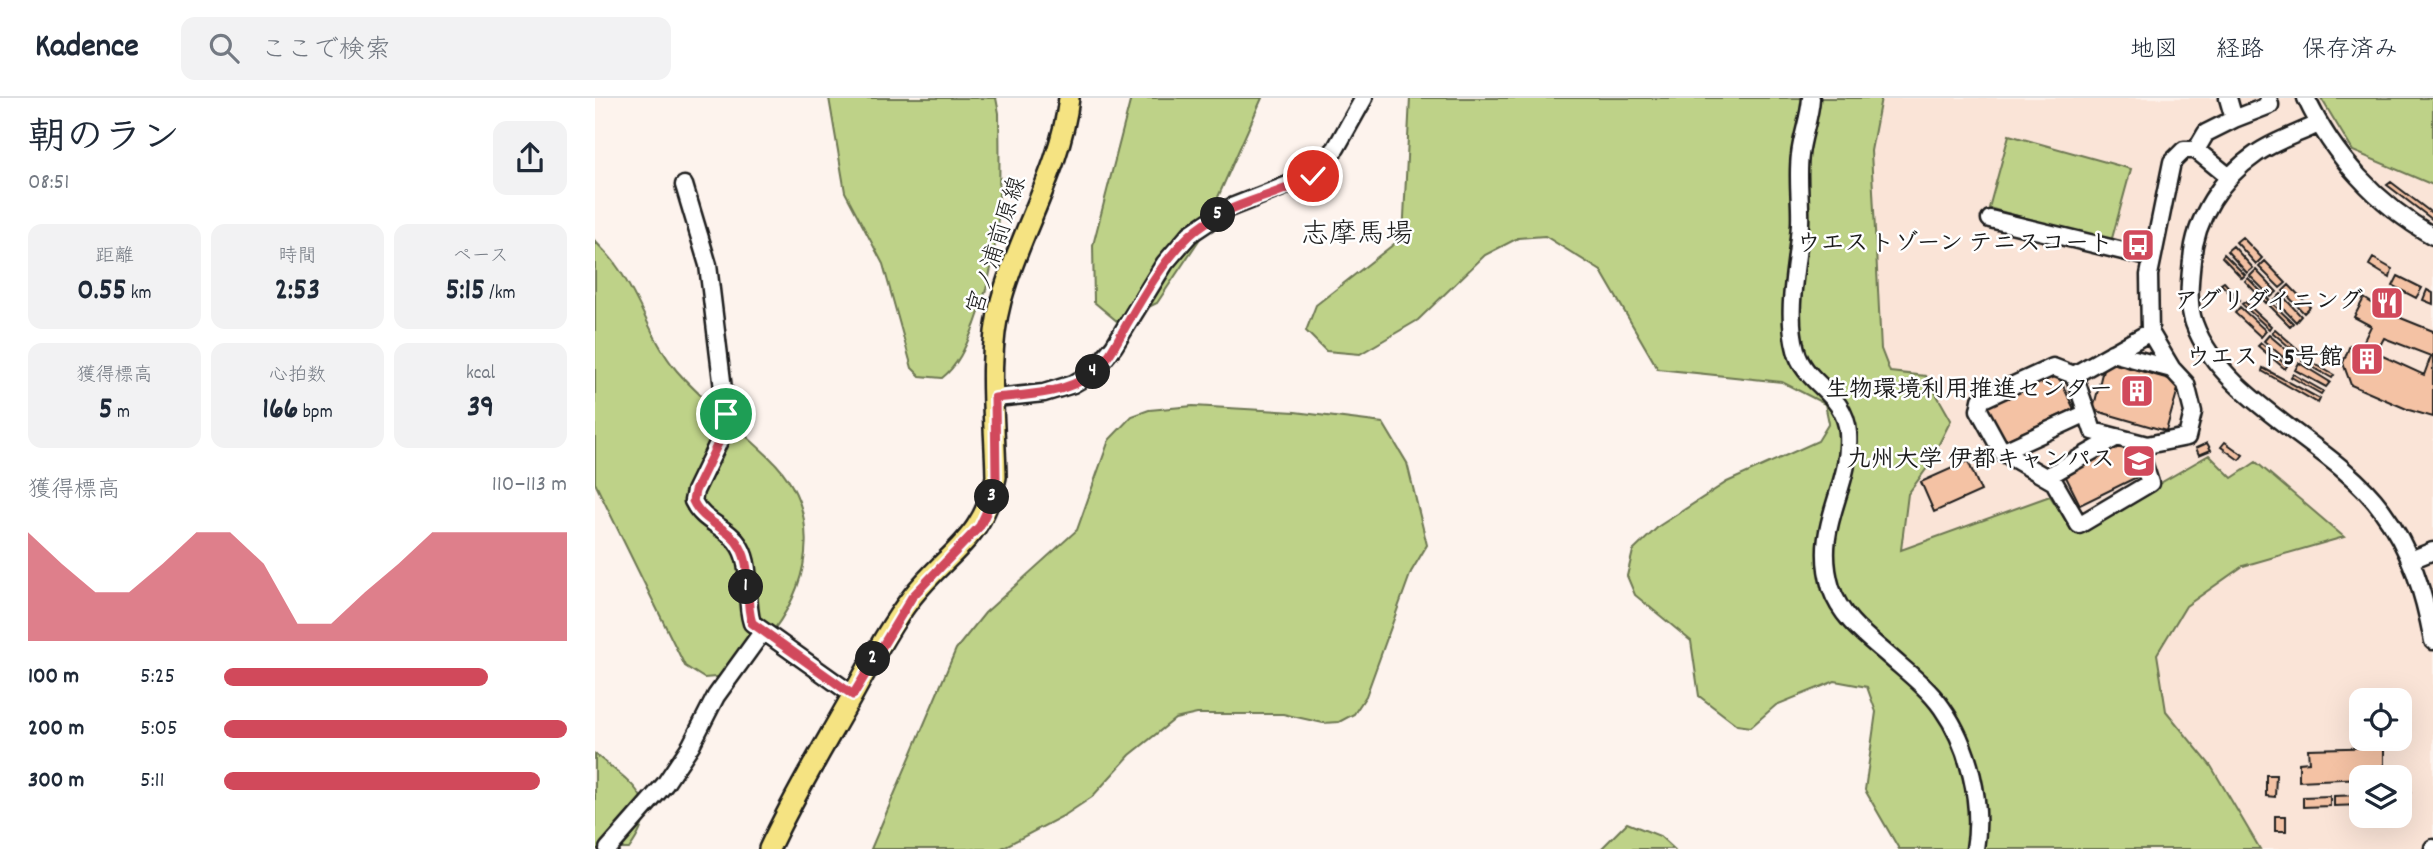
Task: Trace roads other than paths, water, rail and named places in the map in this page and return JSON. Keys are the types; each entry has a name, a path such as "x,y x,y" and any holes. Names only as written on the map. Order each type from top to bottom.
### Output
{"main road":[{"name":"宮ノ浦前原線","path":"769,849 787,810 912,597 980,526 992,500 996,478 993,362 1001,303 1059,143 1069,98"}],"street":[{"path":"995,398 1044,393 1073,384 1093,373 1114,346 1165,263 1191,234 1229,208 1313,176 1336,148 1364,98"},
{"path":"1811,98 1798,166 1800,219 1792,319 1796,352 1800,362 1837,400 1845,415 1848,431 1848,455 1825,541 1828,576 1833,593 1850,621 1927,691 1956,732 1970,772 1977,814 1975,849"},
{"path":"2228,98 2234,118"},
{"path":"2196,150 2206,133 2234,118 2270,105 2268,98"},
{"path":"2306,98 2318,124 2366,188 2407,221 2433,236"},
{"path":"2318,124 2257,153 2229,177 2211,201 2193,246 2189,291 2194,323 2232,378 2357,483 2381,508 2423,587 2433,641"},
{"path":"2074,374 2093,431 2147,445 2187,437 2193,412 2186,384 2172,369 2150,332 2149,275 2172,162 2184,150 2196,150 2229,177"},
{"path":"684,185 708,265 726,414 724,431 695,491 693,501 705,518 731,537 743,552 747,609 752,623 853,695"},
{"path":"1990,219 2152,258"},
{"path":"2054,482 2002,452 1979,410 1981,400 2053,367 2074,374 2150,332"},
{"path":"2112,352 2172,369"},
{"path":"2002,452 2087,413"},
{"path":"2117,437 2050,475 2078,525 2150,483 2137,443"},
{"path":"2411,560 2433,551"},
{"path":"608,849 665,784 691,745 716,696 763,631"}],"place":[{"name":"ウエストゾーン テニスコート","path":"2138,245"},
{"name":"アグリダイニング","path":"2387,303"},
{"name":"ウエスト5号館","path":"2367,359"},
{"name":"生物環境利用推進センター","path":"2137,391"},
{"name":"九州大学 伊都キャンパス","path":"2139,461"}],"district":[{"name":"志摩馬場","path":"1357,237"}]}
